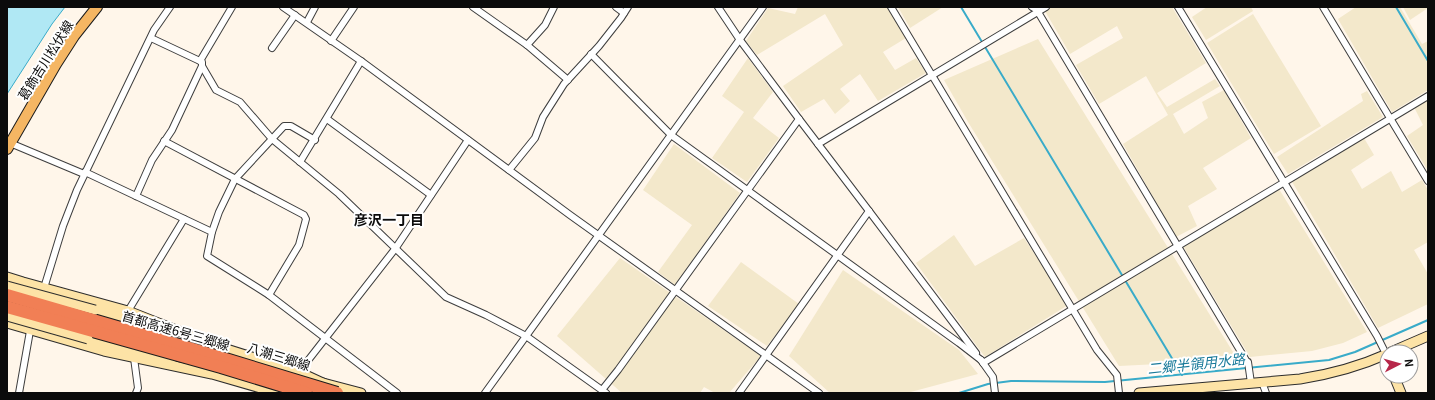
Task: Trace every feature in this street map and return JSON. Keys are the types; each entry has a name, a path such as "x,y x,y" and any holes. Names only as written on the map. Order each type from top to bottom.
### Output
{"highway":[{"name":"首都高速6号三郷線","path":"7,295 337,393"},
{"name":"首都高速6号三郷線","path":"7,307 221,367 306,393"}],"main road":[{"name":"葛飾吉川松伏線","path":"9,146 56,64 74,36 97,7"},
{"path":"7,277 128,311 217,346 298,372 325,384"},
{"name":"八潮三郷線","path":"7,286 135,321 214,350 325,384 361,393"},
{"path":"30,330 44,288"},
{"path":"7,316 88,339 174,360 295,393"},
{"path":"7,323 134,358 197,370 278,393"},
{"path":"1410,344 1428,336"},
{"path":"1139,393 1251,384 1325,375 1361,365 1379,358"}],"street":[{"path":"44,288 63,226 84,173 151,38 170,7"},
{"path":"136,196 152,160 172,130 201,63 232,7"},
{"path":"283,7 361,61 598,236 819,393"},
{"path":"306,22 315,7"},
{"path":"331,41 354,7"},
{"path":"527,45 545,25 554,7"},
{"path":"509,170 535,138 542,117 564,84 591,54 626,10 616,7"},
{"path":"718,7 740,40 798,119 993,377 995,393"},
{"path":"485,393 763,7"},
{"path":"892,7 1097,350 1117,375 1119,393"},
{"path":"818,144 1036,10 1046,7"},
{"path":"1178,7 1382,344"},
{"path":"1323,7 1428,181"},
{"path":"476,8 527,45 568,80"},
{"path":"1036,10 1248,362 1251,384"},
{"path":"272,48 294,15"},
{"path":"151,38 201,63 216,90 240,102 272,139 339,194 446,297 486,315 526,336 604,392 622,364 798,119"},
{"path":"591,54 671,135 959,343 982,362"},
{"path":"300,162 315,140 361,61"},
{"path":"982,362 1428,96"},
{"path":"327,119 431,195"},
{"path":"315,140 290,126 284,126 235,179 219,212 212,232 207,256 269,295 397,393"},
{"path":"298,372 395,249 468,140"},
{"path":"164,141 304,215 306,219 298,244 269,295"},
{"path":"9,146 84,173 212,232"},
{"path":"739,393 869,211"},
{"path":"128,311 184,219"},
{"path":"19,393 30,330"},
{"path":"134,358 138,388 136,393"},
{"path":"1262,382 1266,393"}],"shaded area":[{"path":"798,7 887,7 906,38 883,52 895,70 916,58 926,73 878,101 860,74 840,89 850,101 835,114 824,99 801,112 783,86 843,45 825,14 757,55 746,41 768,8 795,14"},
{"path":"898,7 943,7 910,28"},
{"path":"1052,7 1172,7 1206,63 1157,93 1167,107 1215,79 1220,86 1173,114 1184,134 1208,118 1202,102 1224,90 1251,138 1203,168 1217,189 1188,206 1197,226 1176,237 1123,144 1168,115 1146,76 1099,104 1076,65 1123,38 1117,26 1070,54 1045,11"},
{"path":"1207,7 1251,7 1253,11 1206,40 1192,17"},
{"path":"1356,7 1400,7 1422,44 1428,41 1428,90 1392,112 1338,19"},
{"path":"1403,7 1428,7 1428,8 1410,20"},
{"path":"1253,14 1321,126 1274,154 1207,43"},
{"path":"1038,39 1238,360 1119,366 968,122 944,80"},
{"path":"748,58 773,92 753,118 779,138 747,182 712,158 744,112 722,96"},
{"path":"1367,91 1383,117 1288,174 1277,157 1363,101 1361,94"},
{"path":"1428,99 1428,171 1407,136 1423,125 1414,107"},
{"path":"1364,138 1374,155 1351,170 1362,189 1391,171 1402,192 1422,180 1428,190 1428,242 1414,250 1428,274 1428,304 1378,328 1291,180"},
{"path":"674,144 740,193 675,285 658,272 692,225 643,190"},
{"path":"1279,189 1367,332 1343,343 1312,351 1250,357 1183,246"},
{"path":"954,235 975,266 1024,238 1068,305 985,357 916,263"},
{"path":"620,258 761,356 729,393 715,393 704,387 700,393 622,393 557,336"},
{"path":"741,262 799,304 767,346 708,306"},
{"path":"843,270 959,350 978,374 907,393 830,393 789,356"}],"water":[{"path":"7,7 65,7 52,24 7,94"}],"waterway":[{"path":"961,7 1182,375"},
{"path":"1396,7 1428,61"},
{"name":"二郷半領用水路","path":"959,393 988,384 1011,381 1105,382 1329,360 1355,352 1428,320"}],"district":[{"name":"彦沢一丁目","path":"389,219"}]}
